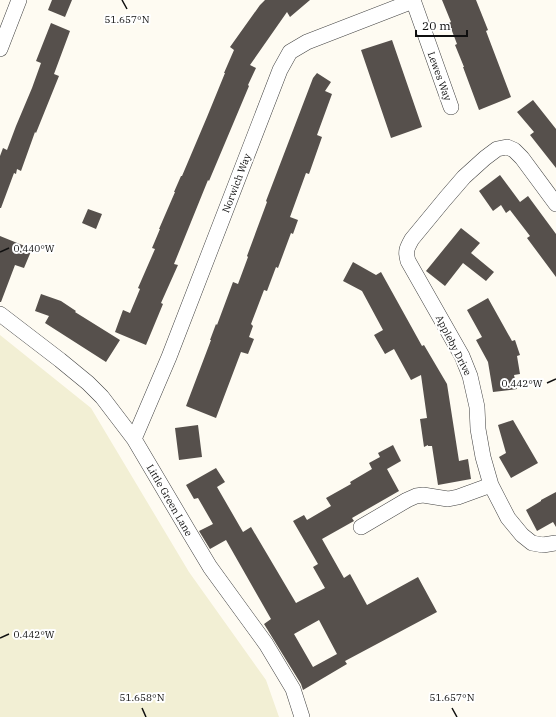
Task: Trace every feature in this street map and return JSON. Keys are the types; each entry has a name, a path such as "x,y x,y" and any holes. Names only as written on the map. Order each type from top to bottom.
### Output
{"street":[{"path":"0,49 19,0"},
{"name":"Lewes Way","path":"413,0 451,107"},
{"name":"Norwich Way","path":"134,438 169,357 280,70 290,52 307,42 413,0"},
{"name":"Appleby Drive","path":"556,204 522,158 514,150 507,147 497,149 464,177 412,239 406,254 408,261 462,356 470,376 477,407 478,429 483,457 490,485 508,518 522,535 532,543 543,545 556,543"},
{"name":"Little Green Lane","path":"0,314 88,383 102,397 134,438 210,567 266,644 293,689 302,717"},
{"path":"361,527 416,496 423,495 448,499 458,497 490,485"}],"shaded area":[{"path":"0,335 91,408 189,572 266,680 279,717 0,717"}],"building":[{"path":"52,0 72,0 65,17 48,10"},
{"path":"265,0 310,0 290,17 287,12 250,65 256,68 174,264 178,265 161,303 163,304 146,345 115,332 123,310 130,313 140,289 138,288 155,249 152,248 159,229 234,50 230,47"},
{"path":"442,0 476,0 511,97 479,110 455,45 457,44 449,23 451,22"},
{"path":"51,23 70,31 54,74 59,76 36,133 35,132 21,171 17,169 16,174 14,173 0,208 0,156 3,148 7,150 32,88 41,63 36,61"},
{"path":"392,40 422,127 391,138 361,50"},
{"path":"317,73 331,82 325,91 332,94 317,135 322,137 309,174 306,173 290,217 298,220 293,234 291,233 278,268 276,267 267,291 264,290 251,324 253,326 249,337 254,339 248,354 241,352 216,418 186,406 233,282 238,284 267,202 266,201 313,78"},
{"path":"533,100 556,129 556,168 530,135 534,132 517,112"},
{"path":"500,175 520,202 528,196 556,234 556,277 527,238 530,236 510,210 506,213 501,205 493,211 479,191"},
{"path":"88,209 102,214 96,229 82,223"},
{"path":"461,228 480,243 471,253 494,272 486,281 463,263 445,286 426,271"},
{"path":"0,236 32,249 24,268 15,265 1,302 0,302"},
{"path":"353,262 376,275 381,272 422,346 424,345 447,384 459,461 468,459 471,479 438,485 432,446 428,445 424,447 420,419 427,418 421,375 411,380 394,349 385,354 374,335 383,330 362,291 343,281"},
{"path":"41,294 61,301 76,311 75,312 120,340 106,362 45,323 49,316 35,311"},
{"path":"488,298 512,341 515,340 520,355 517,356 520,374 514,375 517,389 493,392 488,362 476,340 482,337 467,310"},
{"path":"513,420 538,463 511,478 499,457 506,453 498,425"},
{"path":"198,425 202,457 179,460 175,428"},
{"path":"393,445 401,461 387,469 399,491 352,518 354,521 322,539 344,578 350,574 367,605 418,577 437,612 345,661 347,664 303,690 301,684 264,624 271,619 226,540 210,549 199,531 213,524 198,498 194,499 186,485 216,468 225,482 217,487 243,532 251,527 296,603 325,588 313,567 318,564 293,521 304,515 307,520 331,506 326,498 351,484 350,482 372,469 369,463 380,457 378,453","holes":["319,620 337,654 313,667 294,634"]},
{"path":"556,492 556,527 553,522 537,531 526,510"}]}
